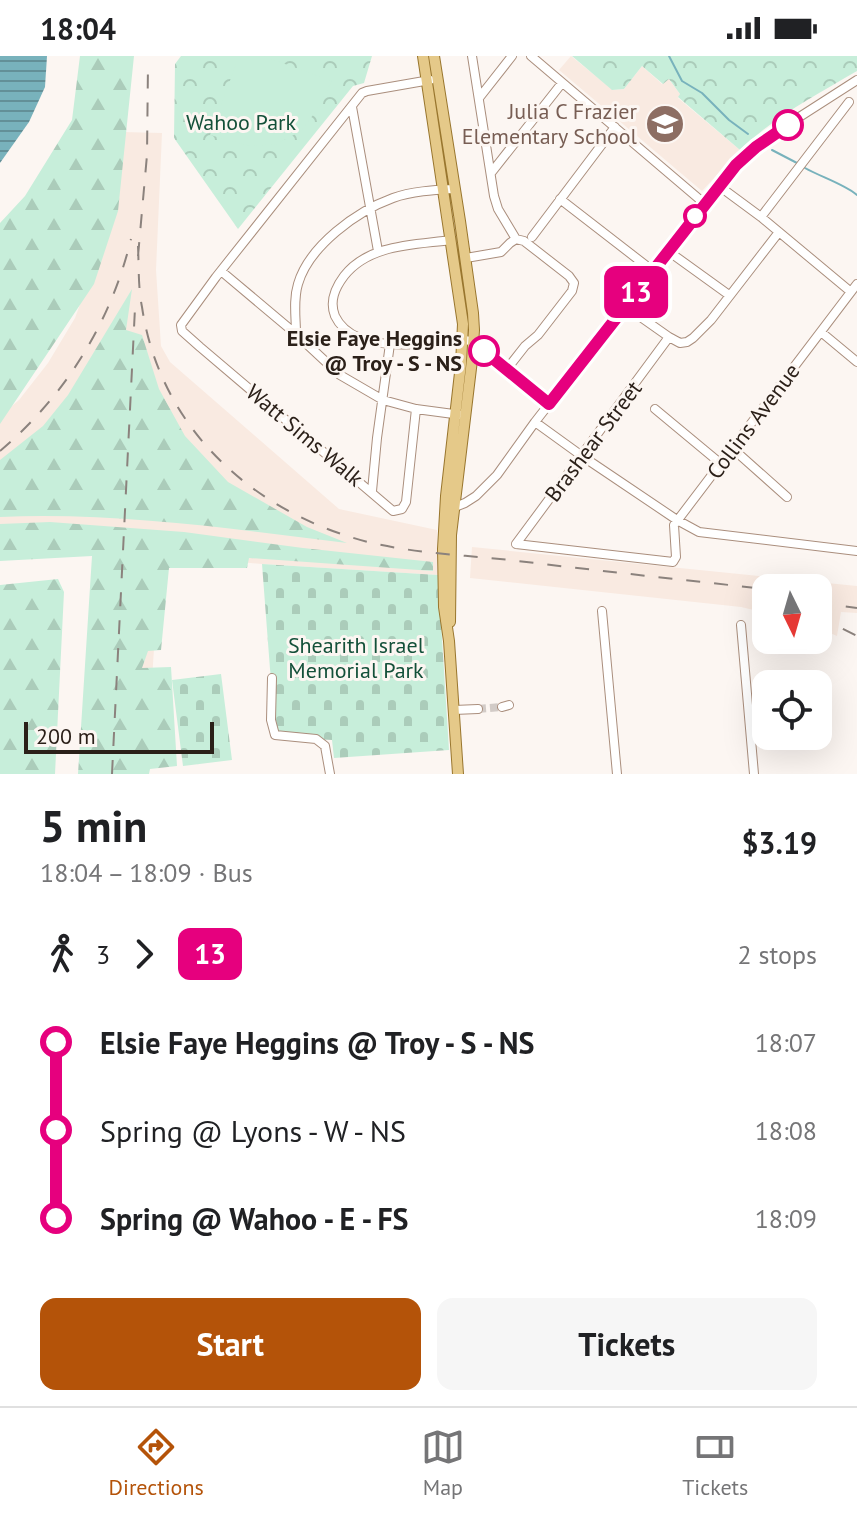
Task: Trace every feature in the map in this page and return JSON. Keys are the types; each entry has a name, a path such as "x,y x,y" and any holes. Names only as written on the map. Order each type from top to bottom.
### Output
{"main road":[{"path":"423,56 432,80 450,189 466,258 473,313 443,549 458,774"},
{"path":"432,80 434,56"},
{"path":"450,189 451,240 468,342"}],"street":[{"path":"472,56 495,201 516,239 524,241 569,276 574,285 538,335 507,369"},
{"path":"479,98 512,56"},
{"path":"531,56 705,204"},
{"path":"432,80 362,93 219,273 296,334 340,375 383,400 416,409 460,415"},
{"path":"450,509 476,496 497,475 736,165 776,132 857,80"},
{"path":"491,174 562,83"},
{"path":"842,91 857,108"},
{"path":"761,217 849,102"},
{"path":"352,107 378,251"},
{"path":"532,237 615,127"},
{"path":"719,186 854,288"},
{"path":"296,334 296,294 303,272 333,235 370,208 404,195 450,189"},
{"path":"560,199 653,271"},
{"path":"625,306 669,337 680,343 687,342 711,320 779,232"},
{"path":"466,258 501,252 516,239"},
{"path":"451,240 378,251 353,266 334,292 333,308 341,324 351,333 368,340 390,344 468,342 549,404"},
{"path":"668,251 729,295"},
{"name":"Watt Sims Walk","path":"219,273 181,325 182,331 393,511 405,507 416,409"},
{"name":"Collins Avenue","path":"677,520 854,288"},
{"path":"821,332 857,362"},
{"name":"Brashear Street","path":"669,337 516,544 670,562 676,557 673,527 677,520"},
{"path":"372,491 390,344"},
{"path":"655,409 720,463"},
{"path":"535,422 677,520 703,533 857,551"},
{"path":"732,448 787,497"},
{"path":"602,611 617,774"},
{"path":"741,625 754,774"},
{"path":"272,678 271,720 275,735 316,739 325,746 330,774"},
{"path":"454,710 478,709"}],"shaded area":[{"name":"Julia C Frazier Elementary School","path":"571,56 613,90 624,89 642,66 662,84 668,78 680,94 678,98 740,150 702,191 559,70"},
{"path":"123,132 162,133 156,270 161,346 170,362 339,509 437,530 438,575 160,555 146,774 111,535 0,532 0,416 19,400 48,363 75,318 93,269"},
{"path":"472,547 752,575 752,610 741,607 470,578"},
{"path":"832,583 857,586 857,613 841,612 837,636 832,634"}],"green space":[{"path":"80,56 134,56 118,211 94,284 0,424 0,223 25,196 72,120"},
{"name":"Wahoo Park","path":"181,56 372,56 364,83 353,86 238,229 174,138 175,64"},
{"path":"239,56 263,56 332,81 301,131 277,144 250,146 210,135"},
{"path":"572,56 857,56 857,71 781,117 740,150 678,97 680,94 669,79 663,84 642,66 624,89 612,90"},
{"path":"132,289 126,330 142,335 159,389 185,436 228,482 307,527 347,543 131,519 0,517 0,460 43,426 68,395"},
{"path":"50,522 184,532 433,562 433,571 249,558 247,568 169,568 161,650 148,651 142,668 171,667 177,766 150,769 149,774 78,774 92,556 0,561 0,524"},
{"name":"Shearith Israel Memorial Park","path":"262,564 438,575 449,750 334,758 332,740 278,737"},
{"path":"58,579 64,592 55,774 0,774 0,585"},
{"path":"221,674 232,760 183,766 172,680"}],"water":[{"path":"0,56 47,56 45,87 29,122 0,163"}],"waterway":[{"path":"669,56 682,81 702,93 748,134"},
{"path":"772,150 797,163"},
{"path":"805,168 857,195"}],"tunnel":[{"path":"478,709 502,707"}],"railway":[{"path":"138,256 147,155 148,64"},
{"path":"0,451 46,406 83,355 111,299 131,239"},
{"path":"138,246 142,307 152,351 169,391 191,427 218,459 286,510 368,542 405,549 752,587"},
{"path":"112,774 135,308"},
{"path":"832,605 857,608"},
{"path":"832,623 857,636"}],"bus line":[{"name":"13","path":"484,351 549,404 736,165 788,125"}],"place":[{"name":"Julia C Frazier Elementary School","path":"665,124"},
{"name":"Elsie Faye Heggins @ Troy - S - NS","path":"484,351"}]}
